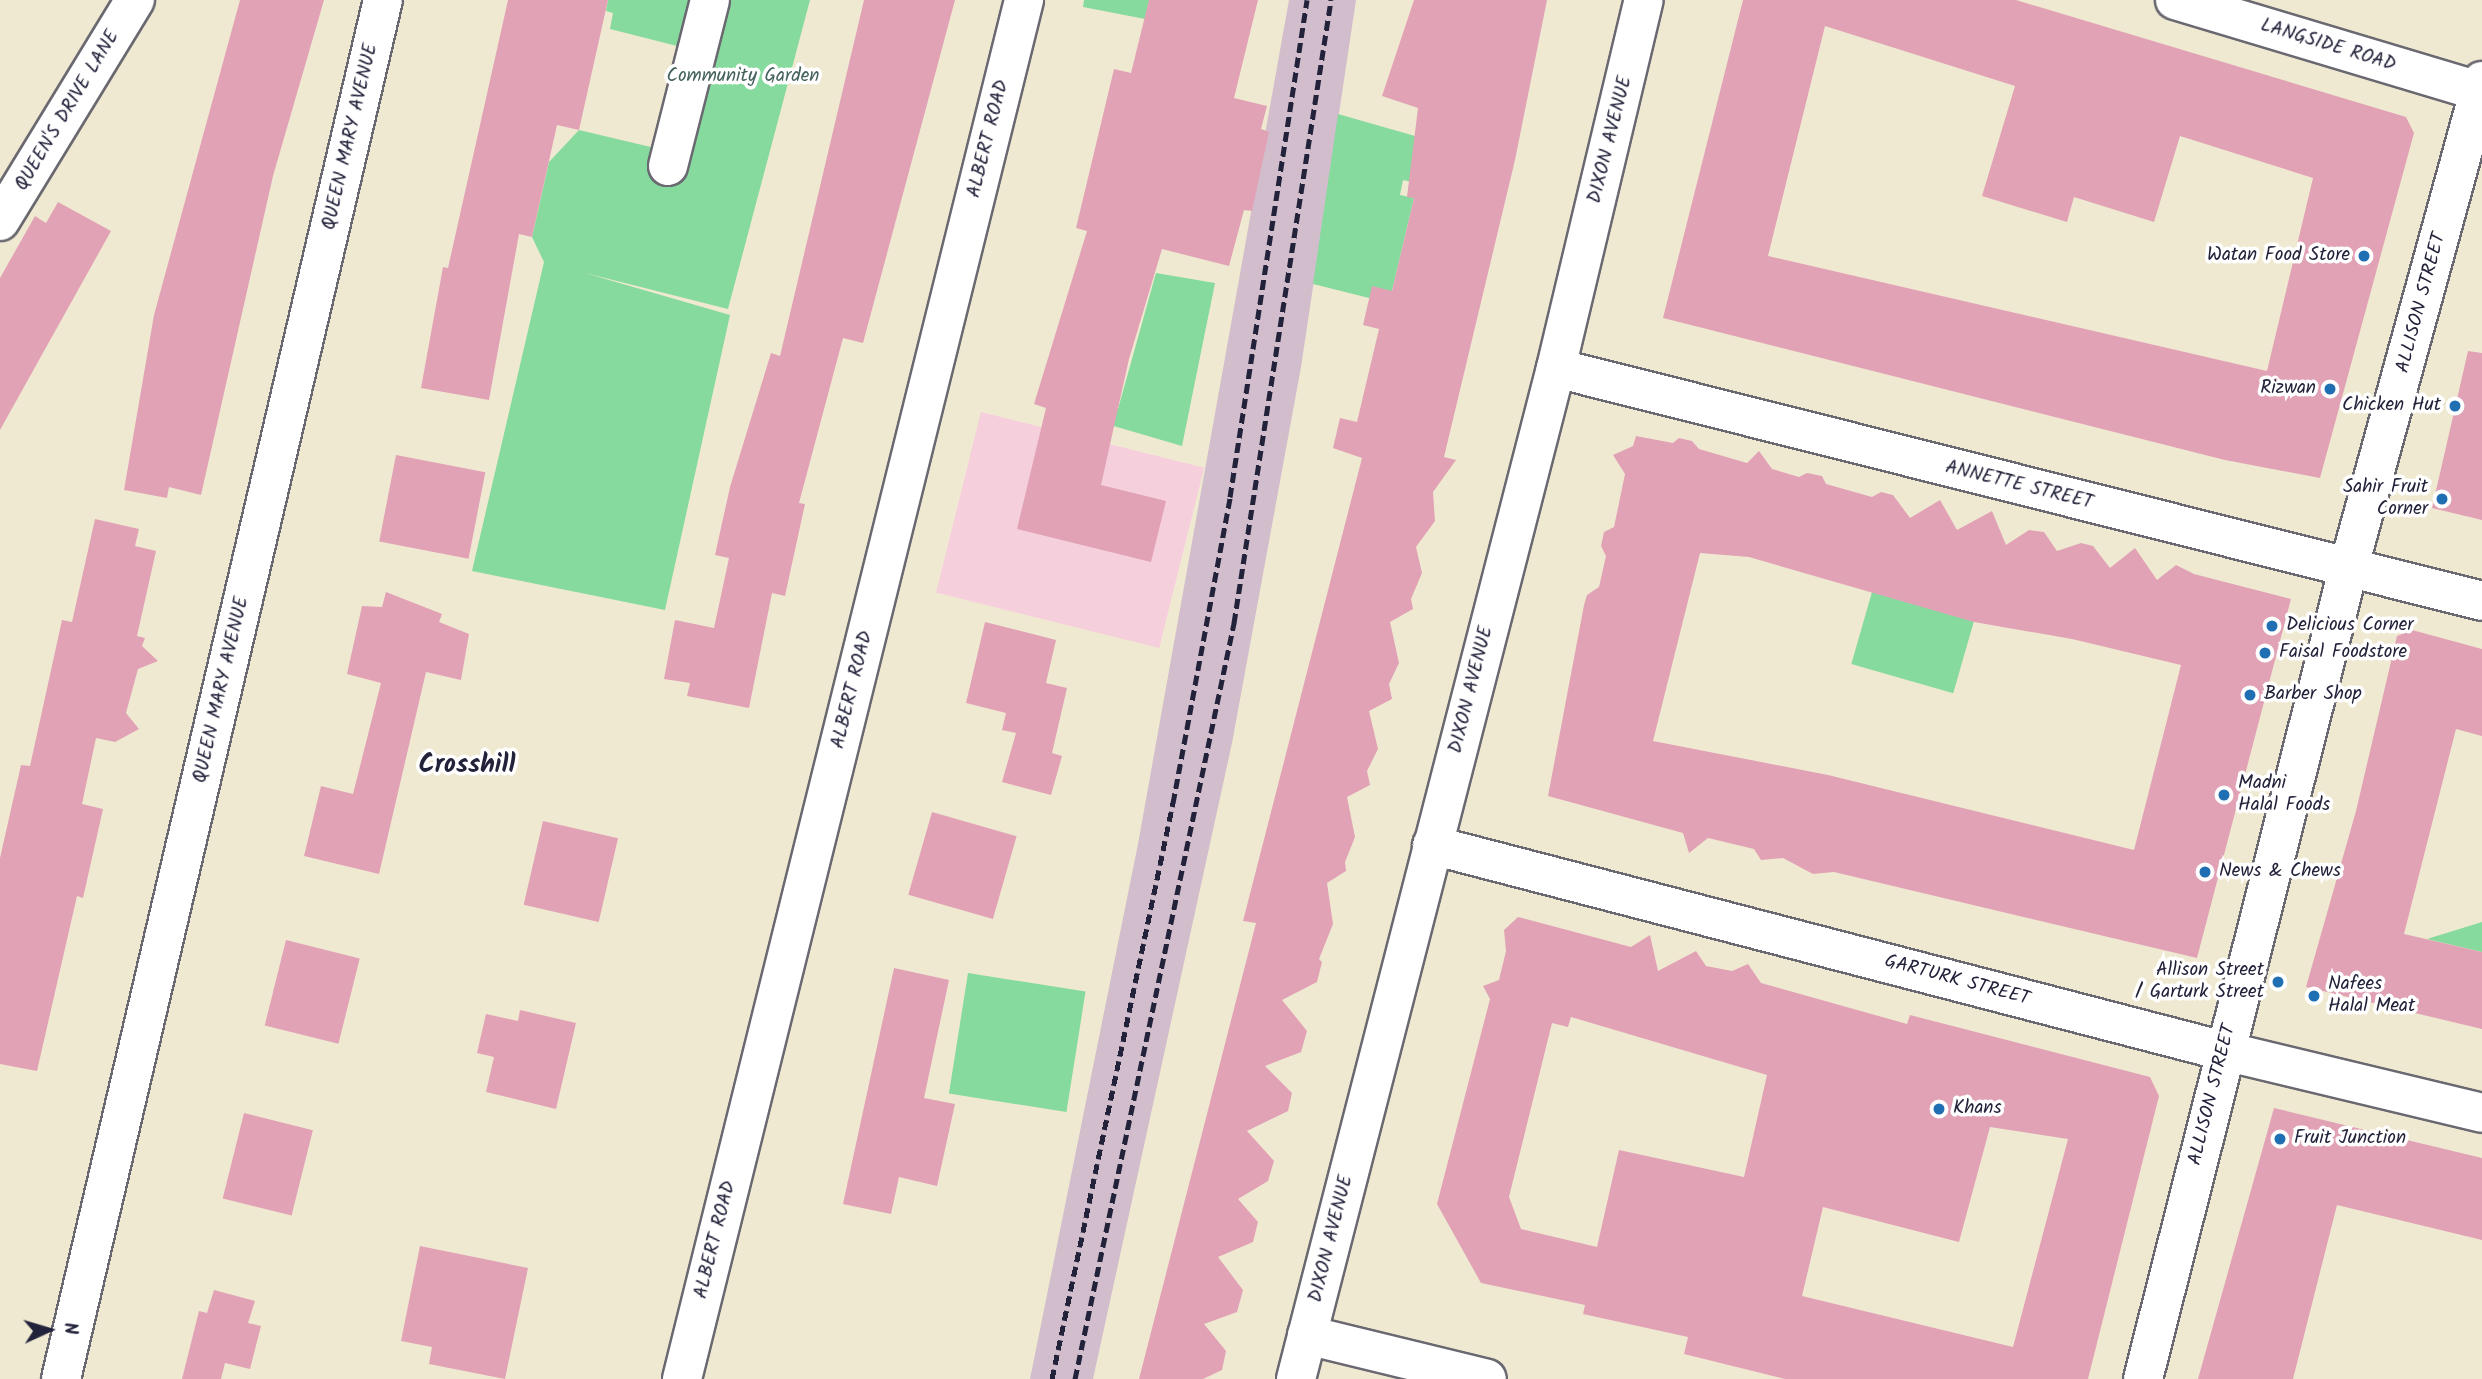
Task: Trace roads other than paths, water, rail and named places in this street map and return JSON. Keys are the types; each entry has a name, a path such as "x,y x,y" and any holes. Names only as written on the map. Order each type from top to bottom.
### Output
{"street":[{"name":"QUEEN'S DRIVE LANE","path":"0,220 135,0"},
{"name":"QUEEN MARY AVENUE","path":"61,1379 383,0"},
{"path":"668,166 710,0"},
{"name":"ALBERT ROAD","path":"682,1379 1024,0"},
{"name":"DIXON AVENUE","path":"1296,1379 1556,368 1644,0"},
{"name":"LANGSIDE ROAD","path":"2175,0 2481,88"},
{"name":"ALLISON STREET","path":"2143,1379 2349,566 2481,88"},
{"name":"ANNETTE STREET","path":"1556,368 2482,601"},
{"name":"GARTURK STREET","path":"1432,845 2224,1051 2482,1113"},
{"path":"1307,1335 1487,1379"}],"railway":[{"path":"1052,1379 1173,803 1230,497 1307,0"},
{"path":"1075,1379 1234,623 1331,0"}],"place":[{"name":"Watan Food Store","path":"2364,256"},
{"name":"Rizwan","path":"2330,389"},
{"name":"Chicken Hut","path":"2455,406"},
{"name":"Sahir Fruit Corner","path":"2442,499"},
{"name":"Delicious Corner","path":"2272,626"},
{"name":"Faisal Foodstore","path":"2265,653"},
{"name":"Barber Shop","path":"2250,695"},
{"name":"Madni Halal Foods","path":"2224,795"},
{"name":"News & Chews","path":"2205,872"},
{"name":"Allison Street / Garturk Street","path":"2278,982"},
{"name":"Nafees Halal Meat","path":"2314,996"},
{"name":"Khans","path":"1939,1109"},
{"name":"Fruit Junction","path":"2280,1139"}],"district":[{"name":"Crosshill","path":"467,766"}],"park label":[{"name":"Community Garden","path":"743,77"}]}
